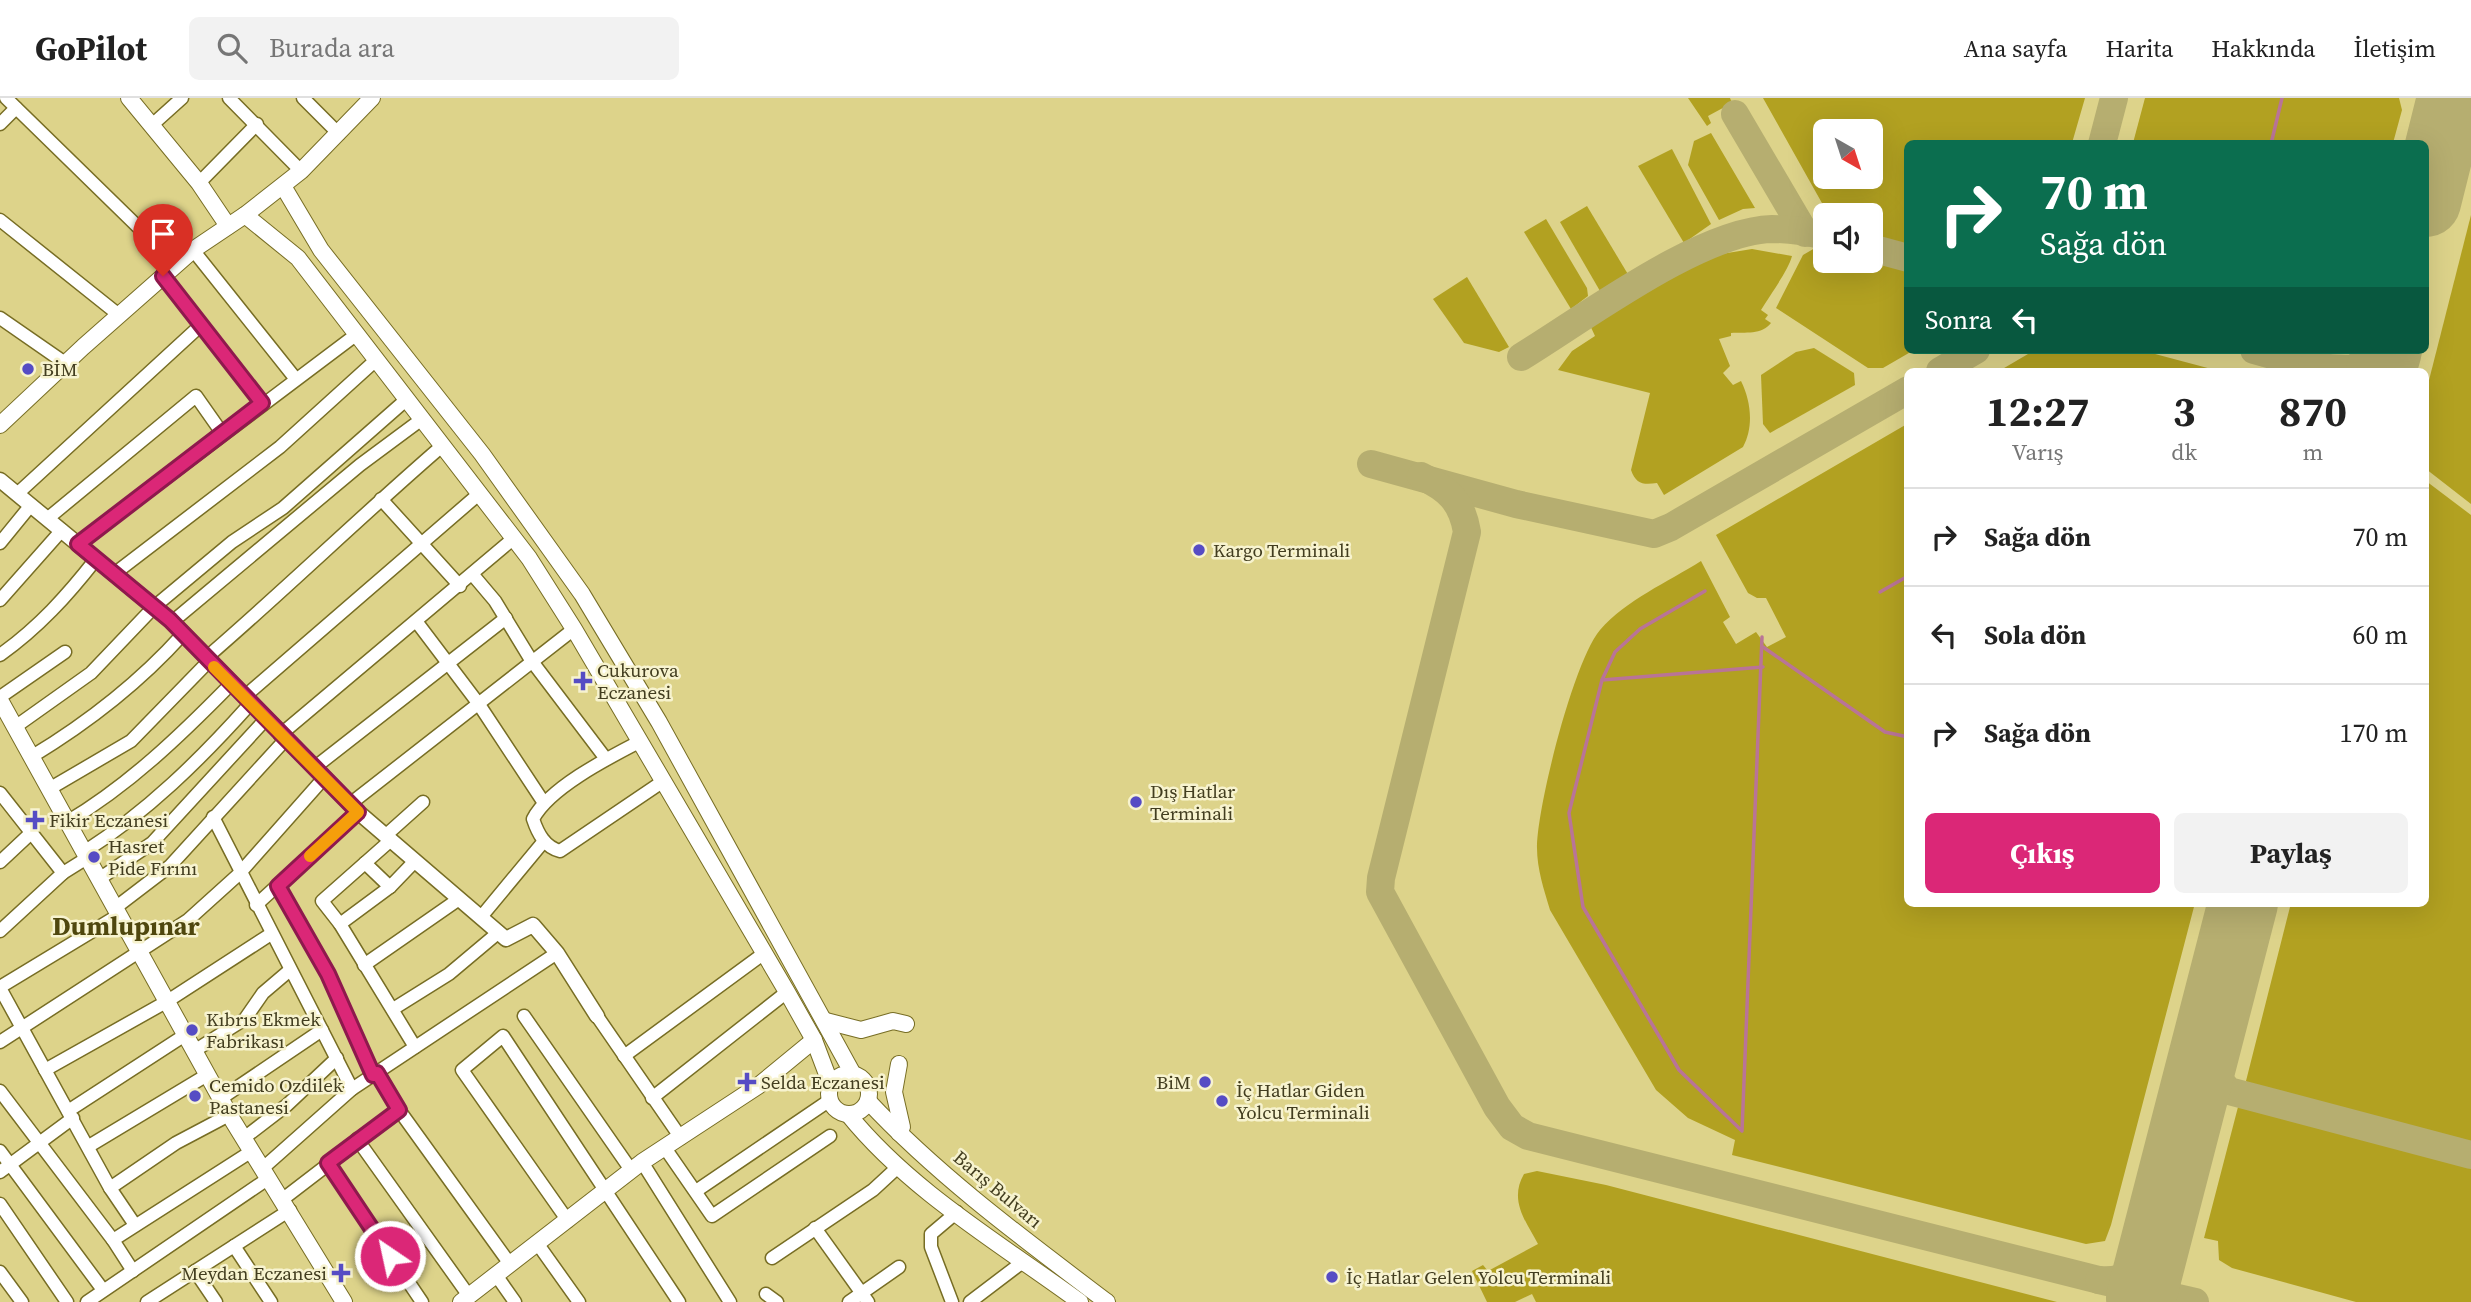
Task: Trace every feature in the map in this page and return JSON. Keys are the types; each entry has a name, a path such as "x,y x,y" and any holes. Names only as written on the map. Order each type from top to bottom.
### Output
{"main road":[{"path":"128,98 199,183 228,226"},
{"path":"0,425 65,363 193,250 245,215 301,171 372,98"},
{"path":"245,215 298,258 514,538 574,629 787,992 814,1040 836,1109 848,1114 860,1110 868,1101 867,1085 853,1074 659,722 582,594 482,454 321,250 283,186"},
{"path":"0,699 9,724 31,757 229,1115 344,1302"},
{"path":"826,1021 862,1030 893,1021 906,1024"},
{"path":"465,1299 636,1166 758,1086 814,1040"},
{"path":"899,1064 894,1092 902,1127 900,1133"},
{"path":"831,1093 840,1076 853,1074"},
{"name":"Barış Bulvarı","path":"868,1101 900,1133 1032,1245 1107,1302"},
{"name":"Barış Bulvarı","path":"848,1114 869,1139 899,1166 1074,1300"}],"street":[{"path":"6,98 177,265"},
{"path":"152,125 182,98"},
{"path":"229,98 301,171"},
{"path":"303,98 339,134"},
{"path":"0,124 16,108"},
{"path":"199,183 257,124"},
{"path":"0,220 119,315"},
{"path":"193,250 295,378"},
{"path":"163,276 262,403"},
{"path":"0,318 65,363"},
{"path":"17,494 200,326"},
{"path":"78,544 295,378 357,334"},
{"path":"114,574 280,447 376,360"},
{"path":"47,519 196,396 222,433"},
{"path":"9,724 91,673 154,607 232,542 283,508 407,399"},
{"path":"172,622 360,465 422,419"},
{"path":"49,789 131,741 208,660 442,446"},
{"path":"0,480 172,622 354,808 506,939 533,925 557,953 681,1138"},
{"path":"2,924 156,798 208,751 247,701 480,494"},
{"path":"381,499 423,542 460,586"},
{"path":"0,543 31,506"},
{"path":"0,600 62,530"},
{"path":"135,1225 110,1188 0,988 117,911 170,866 283,737 514,538"},
{"path":"0,655 33,632 56,609 96,558"},
{"path":"473,575 506,618 531,660 606,759"},
{"path":"0,1042 188,920 239,874 319,773 449,662 506,618"},
{"path":"416,621 478,703 544,803"},
{"path":"256,905 354,808 478,703 574,629"},
{"path":"31,757 83,725 124,694 183,634"},
{"path":"0,699 65,652"},
{"path":"67,822 99,803 165,750 231,684"},
{"path":"99,879 152,843 265,720"},
{"path":"639,742 606,759 544,803 533,820 544,841 551,849 560,851 662,782"},
{"path":"0,794 63,873"},
{"path":"415,1047 340,924 322,901 365,863 423,802"},
{"path":"213,817 239,874 352,1089"},
{"path":"0,862 31,833"},
{"path":"481,917 544,841"},
{"path":"340,924 390,887 415,861"},
{"path":"365,863 390,887"},
{"path":"278,886 328,974 375,1074 510,1264"},
{"path":"365,965 459,899"},
{"path":"393,1009 449,974 499,932"},
{"path":"45,1070 166,1002 271,934"},
{"path":"87,1302 266,1173 352,1089 557,953"},
{"path":"624,1056 763,954"},
{"path":"194,1051 245,1020 263,993 290,970"},
{"path":"652,1098 787,992"},
{"path":"524,1016 636,1166 730,1302"},
{"path":"220,1099 323,1030"},
{"path":"5,1168 39,1143 70,1115 185,1035"},
{"path":"568,1221 462,1070 503,1036 679,1302"},
{"path":"113,1240 248,1144 337,1058"},
{"path":"89,1146 207,1075"},
{"path":"0,1091 113,1240 133,1271"},
{"path":"696,1191 831,1093"},
{"path":"150,1301 234,1246 286,1204 357,1139 399,1110"},
{"path":"110,1188 176,1143 229,1115"},
{"path":"665,1147 712,1216 830,1136"},
{"path":"357,1139 398,1192 465,1299"},
{"path":"0,1152 5,1168 103,1290"},
{"path":"328,1163 422,1302"},
{"path":"772,1258 873,1190 899,1166"},
{"path":"0,1204 67,1302"},
{"path":"952,1302 931,1247 931,1234 957,1212"},
{"path":"815,1228 864,1298"},
{"path":"537,1243 579,1302"},
{"path":"234,1246 271,1302"},
{"path":"970,1302 1024,1261"},
{"path":"849,1302 864,1298 899,1267"},
{"path":"195,1271 216,1302"},
{"path":"0,1272 22,1302"},
{"path":"496,1275 515,1302"}],"shaded area":[{"path":"1688,98 1730,98 1732,103 1708,116 1711,123 1707,126"},
{"path":"1763,98 2085,98 2073,140 1904,140 1904,244 1883,238 1883,203 1822,203 1814,189 1883,189 1883,119 1813,119 1813,187"},
{"path":"2145,98 2399,98 2402,110 2394,140 2134,140"},
{"path":"1711,133 1755,208 1743,209 1719,220 1688,165 1694,141"},
{"path":"1672,149 1711,224 1684,243 1638,166"},
{"path":"1587,206 1629,276 1600,291 1560,222"},
{"path":"2471,215 2471,504 2429,471 2429,380"},
{"path":"1546,219 1587,288 1588,296 1571,309 1524,232"},
{"path":"1752,249 1792,256 1783,276 1761,310 1768,315 1765,319 1771,323 1758,331 1731,333 1731,336 1719,339 1730,366 1723,373 1733,385 1741,381 1747,397 1749,431 1743,447 1664,495 1657,483 1641,483 1631,470 1650,393 1558,370 1572,351 1595,336 1589,323 1709,256"},
{"path":"1813,249 1813,273 1883,273 1883,265 1904,270 1904,354 1907,354 1883,368 1868,368 1776,308 1803,255"},
{"path":"1467,277 1509,347 1499,352 1464,343 1433,299"},
{"path":"1814,348 1854,373 1855,385 1770,433 1763,424 1761,375 1796,352"},
{"path":"2028,354 2155,354 2208,368 2004,368"},
{"path":"1904,426 1904,907 2194,907 2105,1241 2086,1244 1732,1155 1735,1140 1688,1118 1656,1090 1550,910 1538,864 1537,848 1543,800 1559,734 1579,671 1600,630 1635,601 1701,561 1730,617 1723,622 1736,644 1756,632 1767,647 1786,637 1766,598 1757,598 1748,593 1716,535"},
{"path":"2429,483 2471,515 2471,1150 2255,1092 2246,1081 2290,907 2429,907"},
{"path":"2254,1103 2471,1164 2471,1302 2356,1302 2232,1268 2219,1260 2218,1241 2204,1238 2238,1107"},
{"path":"1537,1171 1606,1185 2057,1302 1536,1302 1532,1294 1515,1302 1487,1302 1472,1271 1483,1265 1488,1271 1538,1244 1518,1201 1524,1174"}],"waterway":[{"path":"2272,140 2282,98"},
{"path":"1880,592 1904,578"},
{"path":"1705,591 1640,629 1615,652 1602,680 1763,667"},
{"path":"1602,680 1569,813 1583,907 1679,1070 1742,1131 1762,637"},
{"path":"1763,647 1885,732 1904,736"}],"taxiway":[{"path":"2103,140 2114,98"},
{"path":"1735,114 1805,233"},
{"path":"1521,357 1643,279 1711,244 1743,233 1772,229 1813,234"},
{"path":"1883,251 1904,257"},
{"path":"1945,368 1969,354"},
{"path":"2268,354 2312,366"},
{"path":"2353,368 2372,363 2383,354"},
{"path":"2317,368 2312,366 2332,368"},
{"path":"1371,464 1516,504 1654,534 1671,527 1904,392"},
{"path":"1421,476 1452,497 1462,512 1467,532 1381,878 1380,892 1497,1107 1512,1127 1528,1136 2099,1280"},
{"path":"2204,1052 2215,1076 2229,1091 2471,1155"},
{"path":"2173,1296 2154,1281 2152,1268 2156,1240 2141,1265 2127,1276 2099,1280 2195,1302"}],"runway":[{"path":"2429,190 2452,98"},
{"path":"2382,368 2386,354"},
{"path":"2141,1298 2242,907"}],"slow traffic":[{"path":"214,667 358,812 310,856"}],"place":[{"name":"BİM","path":"28,369"},
{"name":"Kargo Terminali","path":"1199,550"},
{"name":"Cukurova Eczanesi","path":"583,681"},
{"name":"Dış Hatlar Terminali","path":"1136,802"},
{"name":"Fikir Eczanesi","path":"35,820"},
{"name":"Hasret Pide Fırını","path":"94,857"},
{"name":"Kıbrıs Ekmek Fabrikası","path":"192,1030"},
{"name":"Selda Eczanesi","path":"747,1082"},
{"name":"BiM","path":"1205,1082"},
{"name":"Cemido Ozdilek Pastanesi","path":"195,1096"},
{"name":"İç Hatlar Giden Yolcu Terminali","path":"1222,1101"},
{"name":"Meydan Eczanesi","path":"341,1273"},
{"name":"İç Hatlar Gelen Yolcu Terminali","path":"1332,1277"}],"district":[{"name":"Dumlupınar","path":"126,926"}],"route":[{"path":"163,276 262,403 78,544 170,620 358,812 278,886 328,974 373,1075 377,1073 399,1110 328,1163 390,1256"}]}
